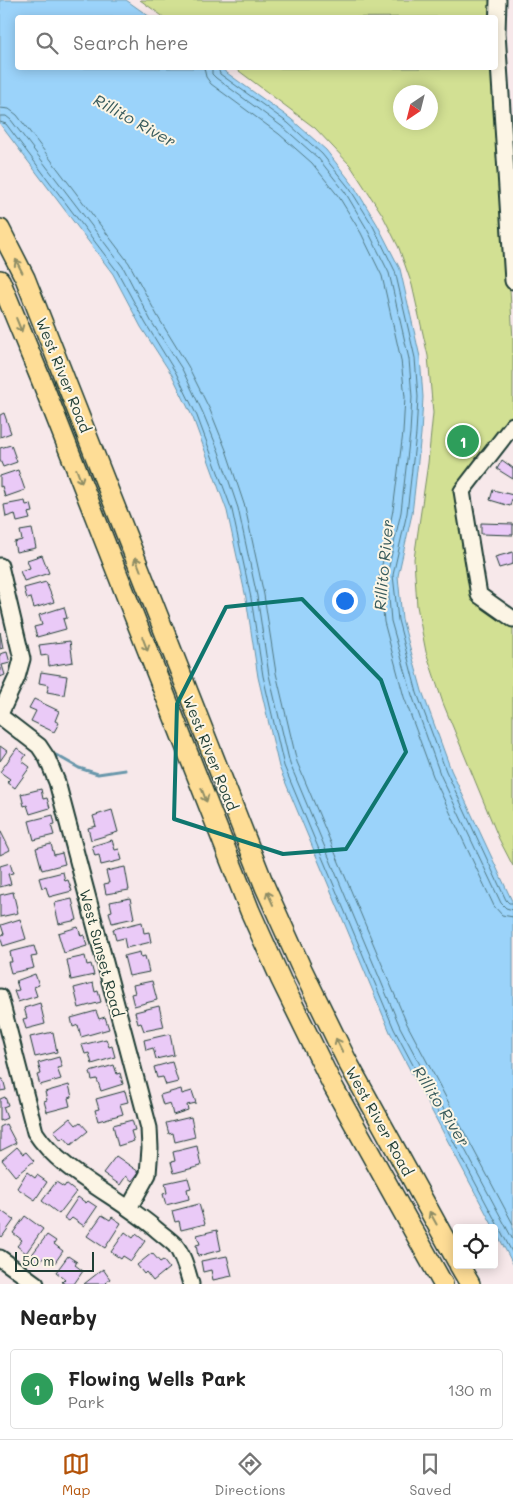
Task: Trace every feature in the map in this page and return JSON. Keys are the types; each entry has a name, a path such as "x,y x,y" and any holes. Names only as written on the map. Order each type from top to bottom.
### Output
{"main road":[{"name":"West River Road","path":"0,229 25,278 262,878 300,966 347,1061 453,1254"},
{"name":"West River Road","path":"0,280 250,911 281,980 334,1088 443,1284"},
{"path":"134,616 155,609"},
{"path":"461,1269 470,1284"}],"street":[{"path":"498,0 498,15"},
{"path":"498,48 513,281"},
{"path":"513,424 462,491 479,595 513,619"},
{"path":"0,566 22,659 17,677 0,715"},
{"name":"West Sunset Road","path":"0,715 39,746 47,758 57,782 147,1118 150,1148 148,1174 129,1208"},
{"path":"0,997 7,1052 34,1132 41,1143 60,1161 143,1217 175,1245 186,1265 191,1284"},
{"path":"0,1258 36,1284"}],"highlighted area":[{"path":"302,599 381,680 406,752 346,849 283,854 174,819 177,704 226,607"}],"green space":[{"path":"140,0 492,0 493,15 161,15"},
{"path":"238,70 497,70 513,340 513,419 459,491 477,597 513,623 513,866 499,839 443,703 426,652 417,606 414,559 433,413 428,356 412,285 399,248 382,214 350,165 315,128"}],"water":[{"name":"Rillito River","path":"0,0 126,0 147,15 15,15 15,70 223,70 291,119 326,150 354,186 377,224 400,269 420,357 423,397 412,514 398,576 402,619 422,691 451,770 513,903 513,1264 498,1236 498,1224 492,1224 390,1032 279,767 258,677 246,598 227,511 193,418 172,375 141,327 113,274 0,124"}],"building":[{"path":"4,413 11,433 0,437 0,415"},
{"path":"11,445 17,462 3,467 0,460 0,448"},
{"path":"502,460 513,468 513,479 497,469"},
{"path":"18,470 25,490 5,497 2,486 0,487 0,476"},
{"path":"493,490 513,495 510,506 490,500"},
{"path":"25,501 26,505 31,504 33,512 28,513 30,519 17,522 15,514 6,517 4,505"},
{"path":"481,523 513,524 513,535 481,534"},
{"path":"32,529 36,548 16,552 14,542 22,540 20,531"},
{"path":"513,552 513,564 499,568 495,557"},
{"path":"42,555 49,573 24,581 20,571 30,568 27,560"},
{"path":"46,582 54,602 34,608 31,598 27,599 24,588"},
{"path":"64,607 67,618 63,619 66,629 37,637 34,627 42,625 39,615"},
{"path":"0,632 3,648 0,649"},
{"path":"70,641 73,662 49,666 48,655 41,656 39,645"},
{"path":"7,652 10,663 2,665 5,675 0,677 0,654"},
{"path":"41,672 67,676 64,695 47,692 49,685 39,683"},
{"path":"34,699 59,711 55,721 59,723 54,732 31,721 36,711 29,708"},
{"path":"0,746 7,751 0,761"},
{"path":"17,748 26,755 22,761 30,767 15,788 7,782 10,779 0,772"},
{"path":"41,789 43,799 47,798 50,808 30,814 27,805 24,806 21,794"},
{"path":"112,810 118,832 91,840 88,828 96,826 93,816"},
{"path":"53,815 55,824 51,825 54,835 34,840 29,821"},
{"path":"0,832 10,850 0,855"},
{"path":"112,840 115,850 119,849 122,860 101,865 99,855 95,856 92,846"},
{"path":"51,844 54,855 62,853 65,864 42,870 36,848"},
{"path":"10,863 13,873 8,874 11,884 0,887 0,866"},
{"path":"125,867 129,890 106,894 104,884 109,883 106,871"},
{"path":"63,872 65,881 68,880 72,891 49,897 46,887 42,888 39,878"},
{"path":"13,892 18,913 0,917 0,895"},
{"path":"130,898 134,918 112,923 109,912 112,911 110,902"},
{"path":"72,899 77,920 59,924 54,903"},
{"path":"20,919 26,939 3,946 0,936 4,934 1,925"},
{"path":"142,922 144,933 149,932 151,942 126,948 124,938 116,940 113,929"},
{"path":"78,927 81,936 84,935 87,946 64,953 58,933"},
{"path":"34,946 37,956 31,957 34,968 11,973 8,962 12,962 10,952"},
{"path":"140,952 141,957 145,956 149,972 129,976 124,956"},
{"path":"85,956 87,965 91,964 94,975 71,980 67,960"},
{"path":"35,974 39,985 34,987 37,996 18,1002 14,991 19,990 16,981"},
{"path":"152,981 157,1000 134,1006 131,994 135,993 133,985"},
{"path":"93,983 95,992 98,991 101,1002 79,1008 74,988"},
{"path":"40,1003 45,1024 26,1029 23,1019 27,1018 24,1008"},
{"path":"159,1006 164,1027 144,1031 141,1023 138,1024 135,1012"},
{"path":"96,1011 99,1019 105,1017 109,1029 81,1037 78,1025 73,1027 71,1018"},
{"path":"53,1032 57,1052 35,1057 30,1037"},
{"path":"170,1034 174,1055 156,1059 153,1048 146,1050 144,1040"},
{"path":"106,1039 109,1047 112,1046 115,1057 92,1064 89,1053 85,1054 82,1045"},
{"path":"59,1057 62,1067 57,1068 61,1079 40,1085 37,1075 41,1074 38,1063"},
{"path":"172,1062 178,1082 166,1085 163,1077 157,1078 154,1067"},
{"path":"114,1065 117,1074 120,1073 123,1084 101,1091 97,1079 92,1080 90,1072"},
{"path":"0,1079 3,1079 6,1090 0,1091"},
{"path":"69,1085 72,1097 68,1098 70,1106 47,1112 44,1101 47,1100 45,1092"},
{"path":"181,1089 182,1094 192,1091 196,1103 187,1105 188,1110 173,1115 170,1103 163,1105 160,1095"},
{"path":"125,1091 128,1102 120,1104 123,1114 98,1121 95,1110 99,1109 96,1099"},
{"path":"5,1097 8,1105 3,1107 7,1118 0,1121 0,1099"},
{"path":"191,1117 195,1137 175,1142 173,1133 169,1134 166,1123"},
{"path":"70,1118 76,1125 80,1122 88,1131 71,1145 64,1137 61,1140 54,1131"},
{"path":"132,1120 135,1130 131,1131 134,1141 118,1146 113,1125"},
{"path":"6,1124 16,1143 0,1151 0,1127"},
{"path":"197,1146 201,1166 174,1173 171,1162 175,1161 173,1152"},
{"path":"17,1147 23,1154 26,1152 34,1161 15,1176 2,1160"},
{"path":"116,1156 139,1172 132,1181 126,1176 120,1185 103,1173"},
{"path":"27,1172 35,1178 37,1175 47,1182 35,1200 17,1188"},
{"path":"188,1178 191,1188 187,1189 189,1199 166,1205 163,1194 167,1193 165,1183"},
{"path":"56,1182 64,1187 66,1184 76,1192 59,1214 42,1201"},
{"path":"78,1197 86,1203 88,1201 97,1207 84,1226 72,1218 69,1221 64,1218"},
{"path":"199,1204 205,1224 181,1230 179,1221 175,1222 172,1211"},
{"path":"0,1210 14,1220 2,1237 0,1235"},
{"path":"102,1215 110,1220 112,1217 121,1223 105,1248 87,1236"},
{"path":"25,1216 43,1229 26,1253 17,1246 22,1240 13,1233"},
{"path":"217,1230 221,1250 198,1256 196,1245 200,1244 197,1235"},
{"path":"125,1232 133,1238 136,1234 145,1241 131,1261 123,1256 121,1259 111,1252"},
{"path":"47,1235 56,1241 54,1244 63,1251 54,1264 44,1257 39,1263 30,1257"},
{"path":"152,1253 160,1262 163,1260 169,1268 153,1281 137,1265"},
{"path":"68,1256 77,1262 75,1265 83,1271 74,1284 62,1282 65,1279 56,1272"},
{"path":"227,1256 232,1276 213,1280 211,1270 203,1272 201,1261"},
{"path":"103,1269 110,1279 106,1282 108,1284 84,1284"}],"waterway":[{"path":"56,755 79,768 98,774 125,770"}],"place":[{"name":"Flowing Wells Park","path":"463,441"}]}
